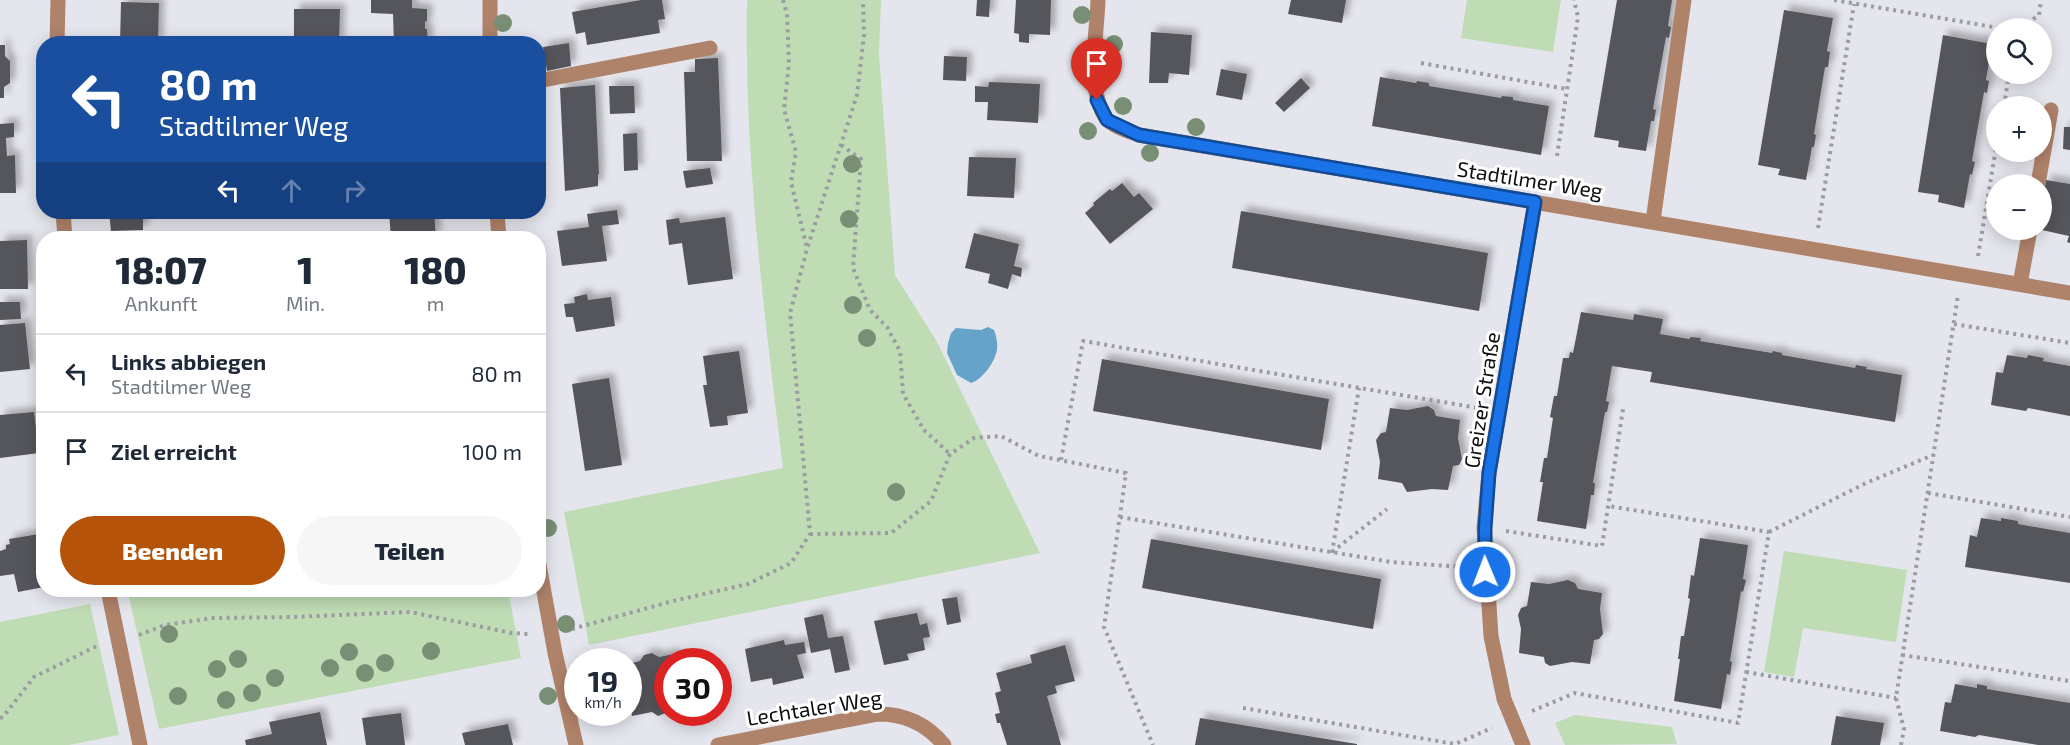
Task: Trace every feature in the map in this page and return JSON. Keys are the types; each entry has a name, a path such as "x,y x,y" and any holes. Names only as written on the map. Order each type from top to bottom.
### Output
{"street":[{"path":"57,36 58,0"},
{"path":"489,36 490,0"},
{"name":"Stadtilmer Weg","path":"1098,0 1094,75 1097,100 1107,120 1139,135 2070,293"},
{"path":"1653,221 1684,0"},
{"path":"546,79 710,48"},
{"name":"Greizer Straße","path":"1523,745 1504,699 1491,636 1485,572 1485,528 1489,473 1535,202"},
{"path":"2020,284 2028,240"},
{"path":"109,597 140,745"},
{"path":"545,597 576,745"},
{"name":"Lechtaler Weg","path":"718,745 878,714 892,714 906,717 927,729 944,745"}],"path":[{"path":"783,0 787,14 789,63 784,109 796,152 791,182 807,249"},
{"path":"574,628 673,601 748,585 791,563 810,534 790,313 807,249 856,95 864,35 863,0"},
{"path":"1557,156 1578,17 1574,0"},
{"path":"1834,0 1986,26"},
{"path":"2035,18 2039,15 2041,0"},
{"path":"1814,248 1854,3"},
{"path":"1421,63 1567,89"},
{"path":"841,145 861,159 853,268 870,310 887,327 900,351 903,394 924,430 950,454"},
{"path":"1901,745 1904,729 1896,698 1933,455 1954,324 1968,275 1993,162"},
{"path":"1954,324 2070,343"},
{"path":"1062,460 1083,341 1500,411"},
{"path":"1332,553 1359,388"},
{"path":"1485,528 1602,546 1623,409"},
{"path":"810,534 891,532 931,501 950,454 974,438 1001,435 1039,456 1126,473 1104,627 1153,745"},
{"path":"1608,506 1769,532 1866,483 1933,455"},
{"path":"1928,493 2070,517"},
{"path":"1332,553 1387,509"},
{"path":"1120,517 1391,562 1464,567"},
{"path":"1243,708 1454,744 1575,693 1738,723 1769,532"},
{"path":"0,718 34,677 99,645 118,642 165,625 213,618 410,612 512,633 538,634"},
{"path":"1902,655 2070,681"},
{"path":"1746,672 1896,698"}],"green space":[{"path":"747,0 881,0 879,54 895,275 936,340 1040,553 589,645 564,512 783,468 762,293 752,176"},
{"path":"1467,0 1561,0 1553,52 1461,38"},
{"path":"1784,551 1907,570 1896,642 1803,628 1794,677 1764,672"},
{"path":"129,597 509,597 521,658 159,729"},
{"path":"90,604 119,735 69,745 0,745 0,622"},
{"path":"1575,715 1672,727 1677,744 1565,745 1555,723"}],"water":[{"path":"988,327 994,330 997,344 996,354 984,374 971,383 957,375 947,353 951,333 956,328 981,330"}],"building":[{"path":"371,0 412,0 412,8 427,9 425,29 427,29 427,36 394,36 393,14 371,13"},
{"path":"641,0 662,0 665,19 658,20 660,33 587,45 585,32 576,34 572,12"},
{"path":"977,0 990,0 989,17 976,16"},
{"path":"1016,0 1051,0 1050,35 1029,34 1029,43 1019,42 1019,34 1014,33"},
{"path":"1291,0 1346,0 1342,23 1288,14"},
{"path":"1617,0 1672,0 1668,26 1671,27 1669,38 1666,37 1653,109 1656,110 1654,121 1651,121 1646,151 1618,147 1619,141 1594,137"},
{"path":"121,2 159,3 158,36 120,36"},
{"path":"294,9 340,9 339,36 294,36"},
{"path":"1784,10 1833,18 1827,51 1830,52 1828,67 1825,67 1814,147 1812,147 1806,180 1778,175 1780,169 1758,165"},
{"path":"1151,32 1192,35 1189,75 1169,73 1168,83 1149,83"},
{"path":"1943,35 1986,43 1986,84 1988,84 1987,93 1984,92 1972,161 1975,162 1972,175 1970,174 1964,208 1938,202 1939,195 1918,192"},
{"path":"569,43 571,66 547,71 546,47"},
{"path":"0,45 5,45 5,56 10,61 10,83 4,87 4,98 0,98"},
{"path":"944,56 967,57 966,81 943,80"},
{"path":"718,58 722,161 687,161 684,72 695,72 695,59"},
{"path":"1221,69 1247,74 1242,100 1216,95"},
{"path":"1380,77 1429,83 1429,86 1501,98 1502,96 1513,97 1513,100 1549,106 1541,155 1372,126"},
{"path":"1301,78 1310,88 1284,112 1275,103"},
{"path":"989,82 1040,84 1038,123 987,120 988,102 975,102 975,86 988,87"},
{"path":"595,85 598,186 565,191 560,88"},
{"path":"609,86 634,86 635,113 610,114"},
{"path":"14,123 14,137 6,138 7,156 15,155 16,193 0,193 0,124"},
{"path":"2064,127 2070,127 2070,150 2063,149"},
{"path":"637,133 638,170 624,171 623,134"},
{"path":"969,157 1016,158 1014,198 967,196"},
{"path":"710,168 713,184 686,188 683,171"},
{"path":"2052,181 2070,184 2070,243 2067,242 2069,236 2052,232"},
{"path":"1122,183 1134,197 1139,193 1153,209 1110,244 1085,213 1110,189 1112,191"},
{"path":"617,210 619,224 602,226 607,261 562,266 557,231 589,227 587,214"},
{"path":"1241,211 1488,253 1479,311 1232,268"},
{"path":"725,217 733,279 688,285 682,243 669,245 666,220 679,218 680,223"},
{"path":"110,219 143,219 143,230 111,231"},
{"path":"390,219 435,219 435,231 390,231"},
{"path":"974,233 1019,244 1014,266 1022,268 1021,277 1012,274 1008,289 988,283 990,274 965,268"},
{"path":"27,240 28,289 0,289 0,241"},
{"path":"587,294 588,300 611,297 615,326 576,332 573,317 566,317 564,304 575,303 574,297"},
{"path":"0,302 20,302 21,319 0,320"},
{"path":"1581,312 1633,320 1634,314 1663,319 1660,334 1689,339 1691,337 1701,338 1700,341 1772,353 1773,351 1782,353 1782,355 1855,368 1856,365 1902,375 1895,422 1650,382 1652,372 1612,366 1606,401 1609,402 1607,412 1605,412 1593,483 1595,483 1594,495 1591,495 1586,529 1537,521 1543,482 1540,482 1544,458 1547,458 1554,396 1557,396 1563,358 1569,358 1570,352 1573,353"},
{"path":"25,323 30,369 0,372 0,325"},
{"path":"739,351 748,413 727,416 728,425 710,427 703,385 707,385 703,356"},
{"path":"2007,355 2027,358 2028,355 2044,358 2043,361 2070,366 2070,416 2028,408 2026,411 1991,405 1996,372 2003,373"},
{"path":"1102,359 1329,399 1321,450 1093,411"},
{"path":"609,378 622,465 585,471 572,384"},
{"path":"1428,406 1434,410 1436,416 1460,420 1458,438 1462,459 1459,465 1453,466 1448,490 1407,492 1402,483 1378,479 1380,462 1376,440 1381,433 1386,432 1390,408 1407,410"},
{"path":"34,412 36,453 0,458 0,415"},
{"path":"1981,518 2001,521 2001,518 2018,521 2018,524 2070,533 2070,583 1965,567 1970,535 1977,537"},
{"path":"36,534 36,589 18,592 14,574 0,576 0,551 6,549 6,545 10,544 9,539"},
{"path":"1700,538 1748,545 1743,579 1746,580 1743,592 1741,591 1730,661 1732,662 1730,675 1727,674 1721,709 1674,701 1681,636 1684,636 1691,575 1694,576"},
{"path":"1151,539 1381,579 1373,629 1142,588"},
{"path":"1568,580 1575,583 1578,589 1602,593 1600,609 1603,634 1599,639 1594,640 1590,664 1572,662 1550,666 1545,663 1544,657 1519,653 1521,629 1518,615 1521,608 1527,606 1531,582 1549,584"},
{"path":"957,597 961,622 947,625 942,599"},
{"path":"917,613 920,625 927,623 930,637 923,638 925,650 907,654 909,660 884,665 874,621"},
{"path":"823,614 828,638 843,636 850,670 835,673 830,649 811,653 804,618"},
{"path":"784,640 785,645 804,642 806,653 797,655 804,678 773,685 772,678 751,682 745,649"},
{"path":"1065,645 1075,681 1055,686 1057,693 1047,696 1061,745 1007,745 995,714 1000,713 995,693 1001,691 996,673 1032,663 1030,655"},
{"path":"654,654 654,713 642,714 642,658 644,655"},
{"path":"1955,684 1977,688 1977,684 1987,686 1987,689 2070,703 2070,745 2038,745 1940,731 1945,702 1951,703"},
{"path":"320,712 327,745 246,745 245,740 272,734 269,722"},
{"path":"401,713 405,745 366,745 362,718"},
{"path":"1836,716 1884,723 1880,745 1831,745"},
{"path":"1200,718 1357,744 1357,745 1195,745"},
{"path":"508,724 513,745 465,745 462,733"}],"route":[{"path":"1097,100 1107,120 1139,135 1535,202 1489,473 1485,572"}]}
